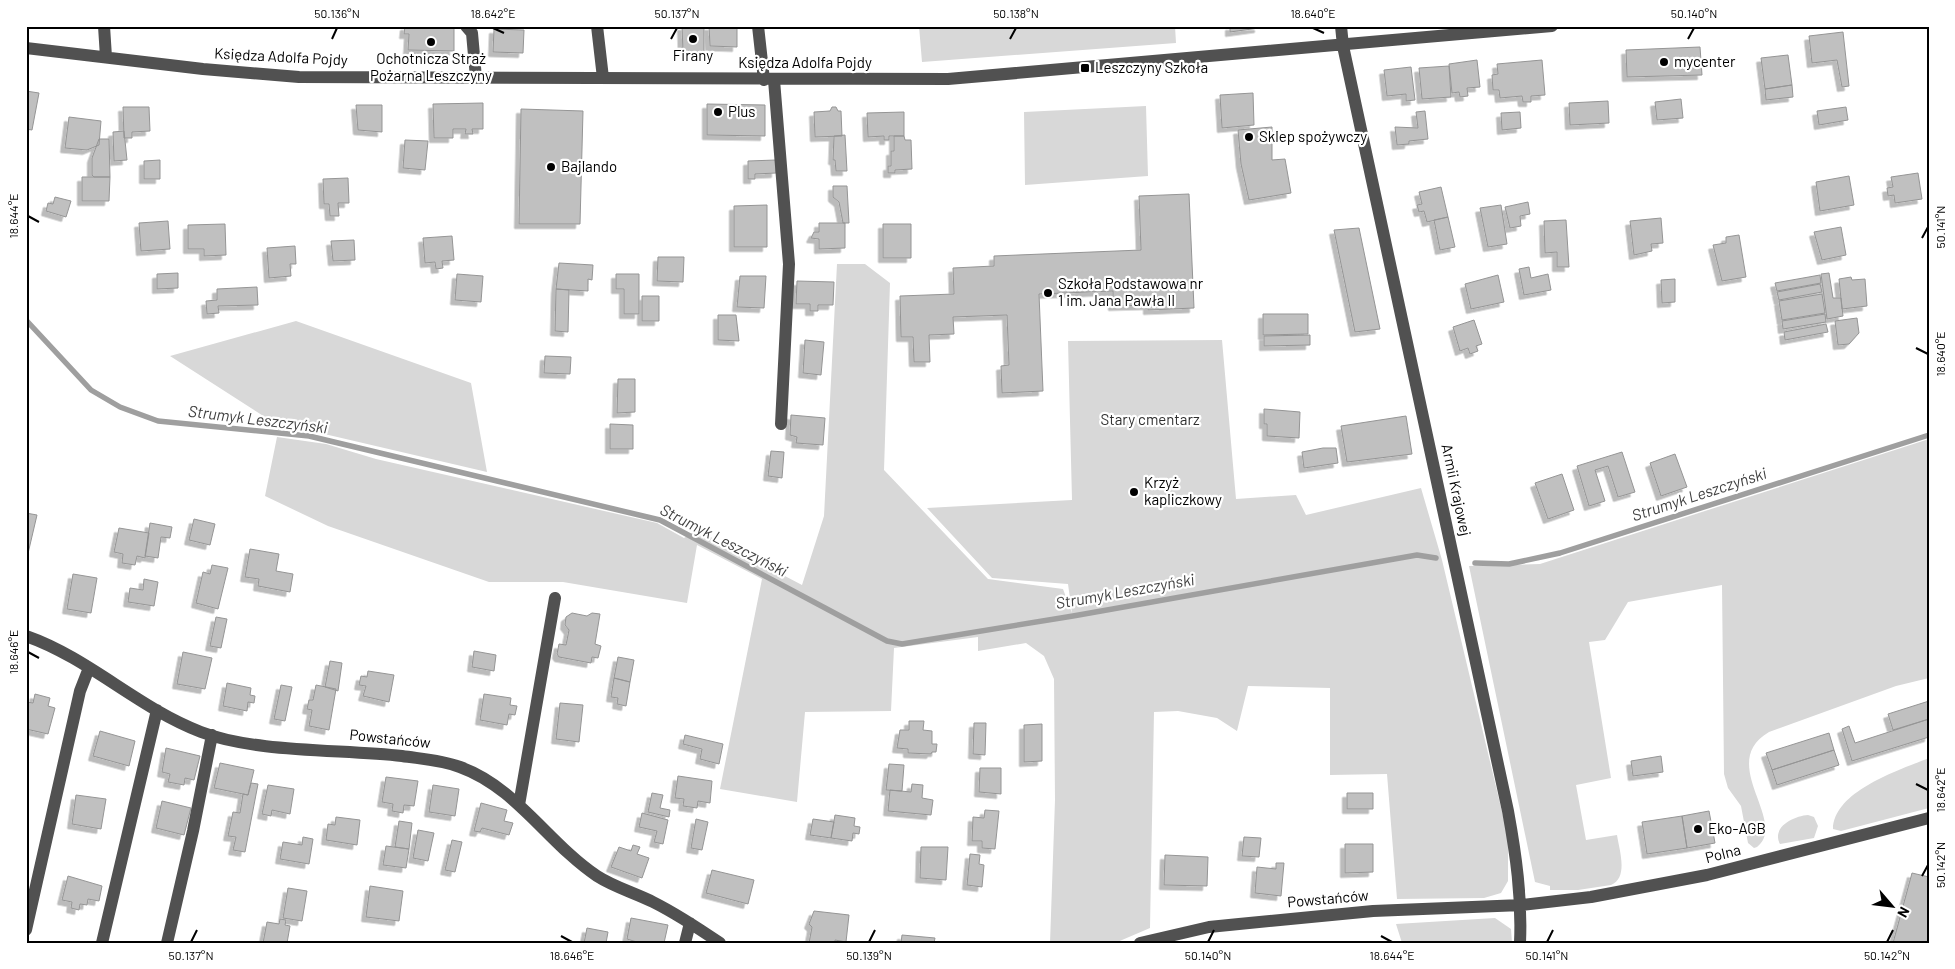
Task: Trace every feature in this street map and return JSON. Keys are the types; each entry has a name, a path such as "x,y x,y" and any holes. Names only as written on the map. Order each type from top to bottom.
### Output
{"street":[{"path":"104,26 106,57"},
{"path":"466,26 472,33 476,78"},
{"path":"597,26 604,78"},
{"path":"758,26 769,80 790,264 782,424"},
{"name":"Armii Krajowej","path":"1341,26 1343,46 1506,801 1517,860 1522,905 1520,943"},
{"name":"Księdza Adolfa Pojdy","path":"26,48 276,76 912,80 982,77 1343,46 1482,29 1552,26"},
{"path":"519,805 555,598"},
{"name":"Powstańców","path":"26,636 48,645 89,668 157,710 212,735 256,744 376,753 440,761 477,775 507,794 577,861 597,876 652,901 720,943"},
{"path":"26,930 80,691 89,668"},
{"path":"102,943 157,710"},
{"path":"167,943 193,831 212,735"},
{"name":"Polna","path":"1522,905 1591,897 1674,882 1825,846 1929,818"},
{"name":"Powstańców","path":"1140,943 1209,927 1239,924 1373,911 1522,905"},
{"path":"685,943 690,923"}],"green space":[{"path":"919,26 1175,26 1176,43 922,62"},
{"path":"1146,106 1148,176 1025,185 1024,112"},
{"name":"Stary cmentarz","path":"837,264 865,264 890,283 884,470 988,579 1063,589 1072,613 1068,584 992,578 927,508 1072,500 1068,341 1222,340 1236,499 1296,495 1306,515 1421,488 1442,560 1508,837 1508,881 1501,893 1484,898 1397,899 1387,774 1330,775 1330,688 1248,686 1237,731 1217,718 1178,711 1154,712 1150,928 1115,943 1050,943 1055,800 1054,679 1044,656 1026,643 978,651 978,637 894,648 891,711 805,712 797,802 720,789 762,579 697,545 687,603 563,582 489,582 328,526 265,496 277,437 326,444 376,459 657,523 684,538 697,530 802,585 824,516"},
{"path":"296,321 471,383 487,472 303,429 278,430 279,426 170,356"},
{"path":"1929,439 1929,678 1896,686 1769,732 1755,745 1749,759 1750,775 1765,822 1765,836 1757,847 1754,848 1748,843 1741,806 1728,788 1724,774 1722,585 1628,602 1605,640 1589,642 1611,778 1576,785 1586,840 1617,835 1622,863 1620,876 1611,885 1578,890 1550,890 1550,886 1535,882 1469,566 1540,564"},
{"path":"1929,758 1929,808 1841,831 1833,829 1836,816 1844,804 1856,793 1886,776"},
{"path":"1808,815 1814,817 1818,826 1814,838 1780,844 1778,838 1781,828 1791,820"},
{"path":"1495,918 1511,929 1512,943 1402,943 1396,924"}],"building":[{"name":"Ochotnicza Straż Pożarna Leszczyny","path":"405,26 454,26 454,51 408,50 409,34 404,34"},
{"name":"Firany","path":"682,26 704,26 704,52 683,52"},
{"path":"709,26 737,26 737,47 710,46"},
{"path":"1230,26 1259,26 1259,28 1230,32"},
{"path":"494,29 524,30 523,53 493,52"},
{"path":"1843,32 1849,86 1842,87 1837,60 1812,63 1809,36"},
{"name":"mycenter","path":"1700,47 1702,75 1627,77 1626,50"},
{"path":"1788,55 1792,85 1765,89 1761,58"},
{"path":"1477,60 1480,87 1467,88 1468,96 1460,97 1459,92 1452,93 1449,64"},
{"path":"1542,60 1545,95 1531,96 1531,102 1523,102 1522,96 1500,98 1499,90 1493,90 1492,75 1498,74 1497,64"},
{"path":"1449,66 1451,97 1422,99 1419,68"},
{"path":"1411,67 1415,100 1406,101 1406,94 1387,96 1384,70"},
{"path":"1792,85 1793,97 1766,100 1765,89"},
{"path":"26,91 39,93 32,130 26,129"},
{"path":"1253,93 1254,125 1222,128 1220,95"},
{"path":"1681,99 1683,118 1657,120 1655,102"},
{"path":"1608,101 1609,123 1570,125 1569,103"},
{"path":"483,103 483,129 472,129 473,134 465,134 466,129 453,129 453,138 434,138 433,104"},
{"path":"707,104 765,105 765,136 707,135"},
{"path":"356,105 382,105 382,132 358,130"},
{"path":"123,107 149,107 150,131 132,132 132,138 124,138"},
{"path":"832,107 836,107 838,111 841,111 842,136 815,137 814,112 830,111"},
{"path":"1846,107 1848,120 1819,125 1817,111"},
{"name":"Bajlando","path":"521,109 583,111 580,224 519,224"},
{"path":"1425,111 1428,139 1409,141 1409,144 1397,145 1395,127 1418,128 1416,112"},
{"path":"904,112 904,136 889,136 889,140 884,140 884,136 868,137 867,113"},
{"path":"1520,112 1521,128 1502,130 1501,113"},
{"path":"69,117 101,121 99,145 87,150 65,148"},
{"path":"1272,127 1272,160 1285,159 1291,193 1249,200 1241,164 1238,130"},
{"path":"124,131 127,160 114,161 113,132"},
{"path":"845,135 847,171 836,171 835,160 833,160 834,136"},
{"path":"894,136 904,136 905,140 911,140 912,169 895,170 895,173 888,173 888,166 891,166 891,151 894,151"},
{"path":"99,139 109,139 110,177 94,177 92,175 92,158"},
{"path":"405,140 428,141 425,170 403,168"},
{"path":"160,160 160,179 144,179 144,161"},
{"path":"776,160 776,173 755,174 755,179 748,179 748,161"},
{"path":"1918,173 1922,199 1895,203 1894,195 1888,196 1887,188 1893,187 1891,177"},
{"path":"1849,176 1854,205 1820,211 1816,182"},
{"path":"82,177 110,177 109,201 82,201"},
{"path":"348,178 349,203 338,203 339,216 330,216 329,204 324,204 323,179"},
{"path":"833,186 847,186 849,223 843,223 839,202 833,197"},
{"path":"1441,187 1448,217 1427,222 1424,211 1419,212 1417,205 1422,204 1419,192"},
{"path":"1189,194 1194,308 1148,310 1148,305 1113,306 1113,291 1039,294 1043,391 1002,393 1001,366 1009,365 1007,315 953,317 954,334 929,335 930,362 914,362 913,337 901,337 900,296 954,294 953,268 994,266 994,256 1141,250 1139,196"},
{"path":"55,197 71,201 66,217 46,211 48,203 53,204"},
{"path":"1528,202 1530,214 1520,216 1521,226 1510,228 1505,207"},
{"path":"767,205 767,247 734,247 734,206"},
{"path":"1501,205 1507,244 1488,247 1480,208"},
{"path":"1448,217 1455,247 1440,250 1434,220"},
{"path":"1661,218 1663,243 1651,244 1652,251 1634,255 1630,221"},
{"path":"1566,220 1569,267 1557,267 1557,252 1545,253 1544,221"},
{"path":"168,221 170,249 141,251 139,223"},
{"path":"819,223 845,223 845,248 819,249 819,239 811,238 814,232 819,232"},
{"path":"225,224 226,255 204,256 204,249 188,249 188,225"},
{"path":"883,224 911,224 911,258 883,258"},
{"path":"1841,227 1846,255 1822,260 1814,232"},
{"path":"1359,228 1380,329 1355,332 1334,230"},
{"path":"1739,235 1746,277 1722,281 1713,245 1726,243 1726,237"},
{"path":"452,236 454,260 442,261 443,268 436,269 435,262 425,263 423,238"},
{"path":"354,240 355,260 333,261 331,241"},
{"path":"295,246 296,264 290,264 291,276 269,278 267,248"},
{"path":"658,257 684,257 683,282 657,281"},
{"path":"559,263 593,265 592,280 588,279 588,291 556,289"},
{"path":"1529,267 1531,278 1548,274 1551,290 1524,295 1519,269"},
{"path":"178,273 178,288 157,289 157,274"},
{"path":"1829,273 1833,298 1841,298 1843,316 1827,319 1821,274"},
{"path":"457,274 483,276 481,302 455,300"},
{"path":"616,274 639,274 639,314 624,314 624,289 616,289"},
{"path":"1498,275 1504,302 1471,309 1465,284"},
{"path":"1820,275 1821,283 1777,291 1775,283"},
{"path":"740,276 766,276 764,308 737,307"},
{"path":"1851,277 1852,280 1865,279 1867,306 1842,309 1839,279"},
{"path":"1675,279 1675,302 1662,303 1661,280"},
{"path":"797,281 834,282 833,305 818,305 818,311 810,311 810,304 796,304"},
{"path":"1820,284 1822,292 1779,300 1777,292"},
{"path":"257,287 258,305 218,306 219,313 207,314 206,301 217,300 217,289"},
{"path":"556,289 569,290 568,332 555,331"},
{"path":"1822,294 1825,313 1782,320 1779,301"},
{"path":"642,296 659,296 659,321 642,321"},
{"path":"1263,314 1308,314 1308,334 1263,335"},
{"path":"1825,314 1826,322 1783,329 1782,321"},
{"path":"718,315 736,315 739,341 718,340"},
{"path":"1857,318 1859,333 1849,344 1838,345 1835,321"},
{"path":"1474,320 1482,344 1476,346 1478,351 1470,354 1468,348 1460,351 1453,327"},
{"path":"1826,324 1828,332 1785,340 1784,332"},
{"path":"1310,335 1310,345 1264,346 1264,336"},
{"path":"805,340 824,342 821,375 803,373"},
{"path":"545,356 571,357 570,374 544,373"},
{"path":"618,379 635,379 635,412 617,413"},
{"path":"1264,409 1300,412 1299,438 1267,436 1267,424 1264,424"},
{"path":"791,415 825,418 823,445 796,443 797,437 790,435"},
{"path":"1406,416 1412,454 1347,462 1341,426"},
{"path":"610,424 633,425 633,449 610,449"},
{"path":"1323,448 1336,448 1338,463 1304,468 1302,452"},
{"path":"771,451 784,452 782,478 768,476"},
{"path":"1622,452 1635,492 1618,497 1608,466 1595,470 1605,501 1589,506 1577,466"},
{"path":"1675,454 1687,487 1661,496 1650,463"},
{"path":"1562,474 1574,510 1548,519 1535,483"},
{"path":"26,513 37,515 26,562"},
{"path":"194,519 215,524 210,545 189,540"},
{"path":"150,523 172,527 170,538 161,537 158,558 145,556"},
{"path":"119,528 149,533 145,558 137,556 135,565 122,563 123,554 114,552"},
{"path":"250,549 279,554 276,571 293,574 290,592 258,586 259,579 245,577"},
{"path":"212,565 228,568 218,609 196,603 203,572 210,574"},
{"path":"73,574 97,578 91,613 67,609"},
{"path":"144,579 158,582 154,606 128,602 130,588 143,590"},
{"path":"572,613 587,616 592,613 600,614 595,644 601,646 598,658 592,657 591,663 559,657 557,654 559,644 566,645 569,630 565,625 566,617"},
{"path":"216,617 227,619 221,648 210,646"},
{"path":"474,651 496,655 494,671 472,667"},
{"path":"183,652 212,658 205,689 177,684"},
{"path":"618,657 634,660 630,682 614,678"},
{"path":"330,661 342,663 338,691 325,687"},
{"path":"368,671 394,675 389,702 363,696 366,686 359,685 361,676 367,677"},
{"path":"614,678 630,682 626,706 617,704 618,698 611,697"},
{"path":"227,683 251,688 250,695 255,696 254,703 248,702 247,711 223,706"},
{"path":"281,685 292,687 285,721 274,719"},
{"path":"316,685 336,689 329,730 309,726 312,710 307,709 309,700 313,700"},
{"path":"35,694 50,698 48,706 55,708 48,734 26,729 27,702 33,703"},
{"path":"484,694 511,698 510,705 517,706 515,715 509,714 507,725 480,720"},
{"path":"1929,701 1929,719 1893,730 1888,714"},
{"path":"560,703 583,705 579,742 556,739"},
{"path":"1929,719 1929,737 1852,761 1842,729 1849,726 1855,743"},
{"path":"909,721 924,721 923,730 932,731 932,744 937,744 936,752 931,754 908,753 908,749 897,748 900,730 909,730"},
{"path":"974,723 986,723 985,755 973,754"},
{"path":"1042,724 1042,761 1024,762 1024,725"},
{"path":"100,731 135,741 129,766 93,756"},
{"path":"1829,733 1834,750 1772,770 1766,753"},
{"path":"685,735 723,744 719,764 700,759 702,749 683,744"},
{"path":"166,748 200,756 194,780 185,778 184,785 168,782 170,774 162,772"},
{"path":"1834,750 1839,765 1777,785 1772,770"},
{"path":"1661,756 1663,772 1633,776 1631,761"},
{"path":"220,763 254,770 248,795 214,788"},
{"path":"889,764 904,765 902,791 886,790"},
{"path":"980,768 1001,768 1001,794 979,792"},
{"path":"678,776 712,781 710,803 698,801 697,808 683,806 684,799 675,798"},
{"path":"386,777 418,781 414,806 404,805 403,813 392,811 393,804 382,802"},
{"path":"251,783 258,784 245,852 233,850 236,837 228,836 233,812 240,813 243,794 248,795"},
{"path":"912,784 923,785 922,798 933,800 931,815 888,811 890,790 911,792"},
{"path":"268,785 294,789 290,814 272,810 271,816 262,814"},
{"path":"433,785 459,789 455,816 429,812"},
{"path":"652,793 663,795 660,808 670,810 669,817 648,812"},
{"path":"1347,793 1373,793 1373,809 1347,809"},
{"path":"76,795 106,799 101,829 72,824"},
{"path":"162,801 191,808 184,835 156,828"},
{"path":"481,803 507,810 504,821 513,823 509,835 482,828 480,832 474,831"},
{"path":"985,810 999,811 995,849 982,848 982,841 972,841 973,817 984,818"},
{"name":"Eko-AGB","path":"1709,811 1715,843 1687,848 1682,816"},
{"path":"642,813 668,820 663,844 654,842 657,831 639,827"},
{"path":"835,815 855,818 854,826 860,827 859,834 853,833 852,841 831,838"},
{"path":"1682,816 1687,848 1647,854 1642,822"},
{"path":"336,817 360,820 357,845 326,840 328,824 335,825"},
{"path":"696,819 708,822 702,850 691,848"},
{"path":"813,819 834,822 831,838 810,835"},
{"path":"399,821 412,823 409,849 395,847"},
{"path":"418,830 434,833 428,861 413,858"},
{"path":"303,837 313,839 309,864 280,859 283,842 302,845"},
{"path":"1244,837 1261,838 1259,857 1242,856"},
{"path":"452,840 462,842 455,872 445,870"},
{"path":"1345,844 1373,844 1373,872 1345,873"},
{"path":"633,845 640,847 637,854 649,858 642,878 611,867 619,847 631,851"},
{"path":"386,846 409,849 406,868 383,865"},
{"path":"921,847 948,847 946,880 920,878"},
{"path":"970,854 980,855 979,864 984,865 982,887 967,885"},
{"path":"1165,855 1208,857 1207,886 1164,885"},
{"path":"1276,863 1284,863 1281,896 1255,893 1257,867 1276,869"},
{"path":"712,870 754,880 748,904 706,893"},
{"path":"1912,873 1929,877 1929,943 1893,943"},
{"path":"68,876 102,886 99,901 88,899 87,905 80,904 79,910 71,908 72,902 62,900"},
{"path":"370,886 403,891 399,921 366,917"},
{"path":"288,888 307,891 302,921 283,918"},
{"path":"814,911 849,915 846,942 835,940 835,943 809,943 812,927 809,924"},
{"path":"631,918 668,925 664,943 640,943 627,939"},
{"path":"280,919 286,920 285,925 290,926 287,943 263,943 267,922 279,924"},
{"path":"587,928 608,932 606,943 584,943"},
{"path":"902,935 935,938 934,943 901,943"}],"waterway":[{"name":"Strumyk Leszczyński","path":"26,320 91,390 120,407 158,421 309,436 660,520 887,641 902,644 1073,616 1417,555 1436,558"},
{"name":"Strumyk Leszczyński","path":"1475,563 1509,564 1560,553 1929,435"}],"place":[{"name":"Firany","path":"693,39"},
{"name":"Ochotnicza Straż Pożarna Leszczyny","path":"431,42"},
{"name":"mycenter","path":"1664,62"},
{"name":"Leszczyny Szkoła","path":"1085,68"},
{"name":"Plus","path":"718,112"},
{"name":"Sklep spożywczy","path":"1249,137"},
{"name":"Bajlando","path":"551,167"},
{"name":"Szkoła Podstawowa nr 1 im. Jana Pawła II","path":"1048,293"},
{"name":"Krzyż kapliczkowy","path":"1134,492"},
{"name":"Eko-AGB","path":"1698,829"}]}
